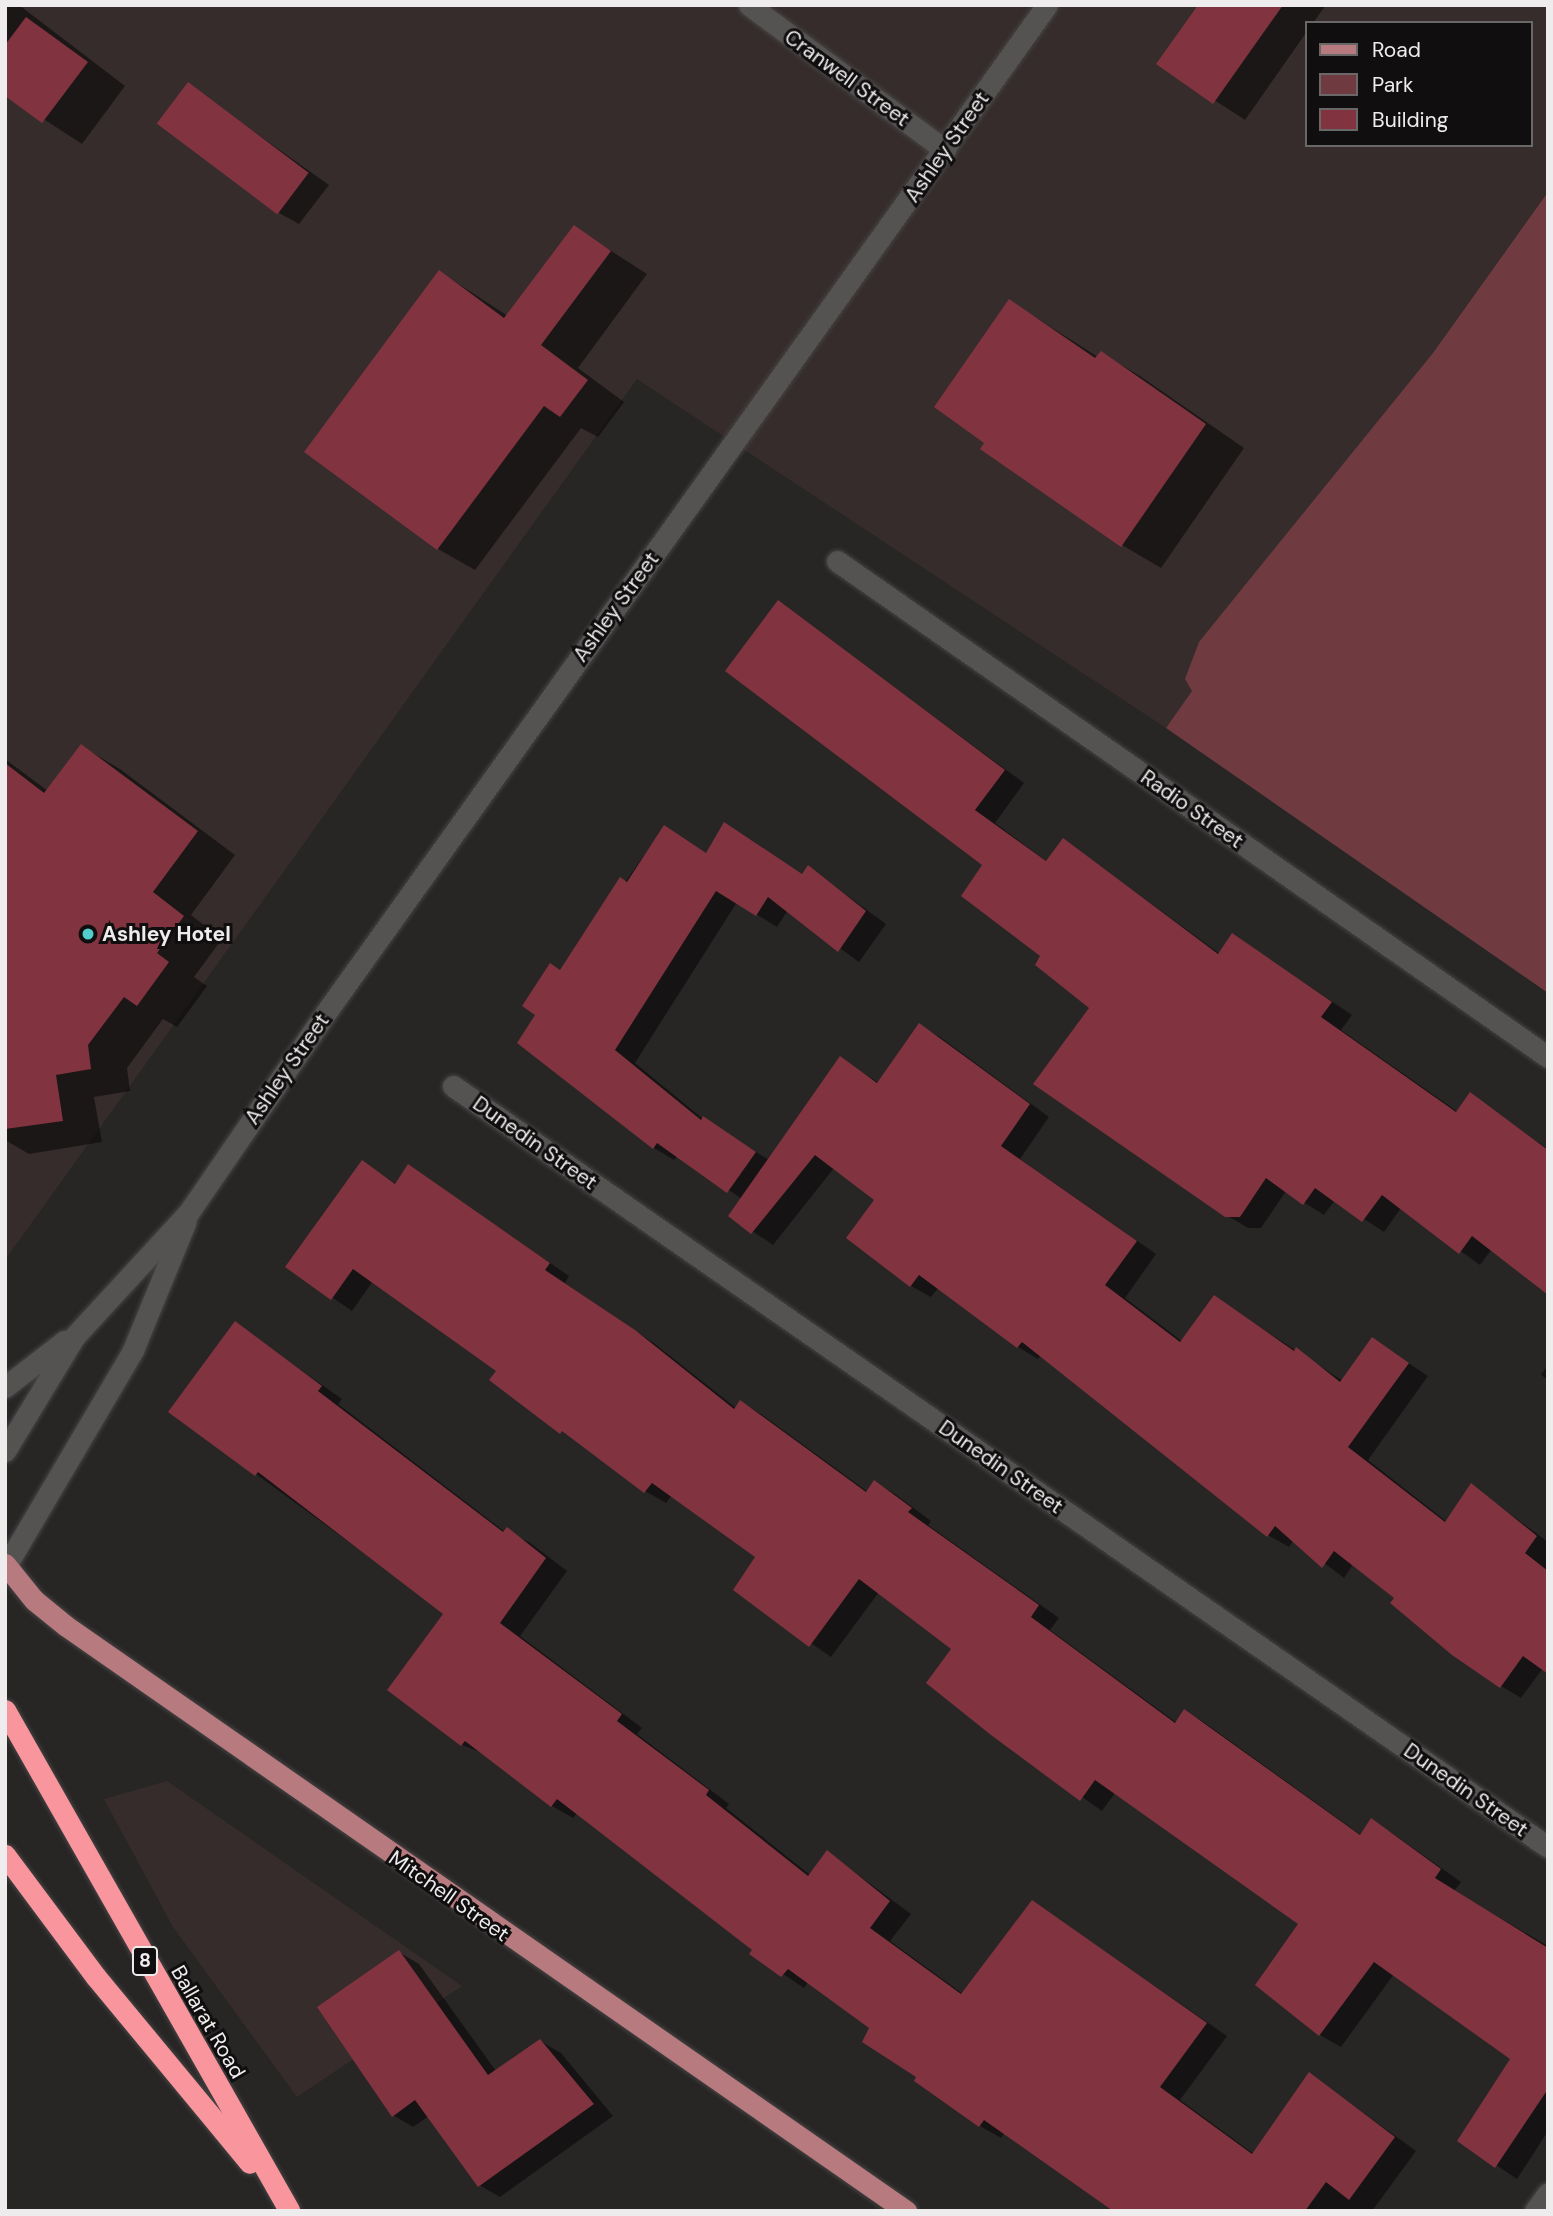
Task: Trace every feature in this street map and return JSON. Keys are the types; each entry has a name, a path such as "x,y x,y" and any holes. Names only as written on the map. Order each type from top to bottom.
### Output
{"highway":[{"name":"Ballarat Road","path":"5,1710 290,2210"},
{"name":"Ballarat Road","path":"5,1855 96,1977 290,2210"}],"main road":[{"name":"Mitchell Street","path":"6,1566 43,1608 132,1673 906,2211"}],"street":[{"name":"Cranwell Street","path":"749,5 946,150"},
{"name":"Ashley Street","path":"5,1451 85,1323 189,1212 327,1011 946,150 1047,5"},
{"name":"Radio Street","path":"837,561 1548,1056"},
{"name":"Dunedin Street","path":"453,1086 1548,1847"},
{"name":"Ashley Street","path":"6,1566 133,1350 189,1212"},
{"path":"5,1387 85,1323"},
{"path":"1535,2211 1548,2193"}],"shaded area":[{"path":"5,5 1548,5 1548,192 1166,728 637,379 5,1260"},
{"path":"167,1781 462,1986 297,2097 173,1927 104,1799"}],"green space":[{"path":"1548,192 1548,993 1166,728 1192,691 1185,679 1199,642 1433,353"}],"building":[{"path":"1198,5 1283,5 1213,104 1156,64"},
{"path":"26,17 88,62 42,123 5,96 5,45"},
{"path":"188,82 309,173 277,214 157,124"},
{"path":"574,225 611,251 541,345 588,380 560,417 544,406 437,550 304,452 439,270 504,318"},
{"path":"1009,299 1095,358 1101,351 1206,424 1121,547 980,449 984,443 934,407"},
{"path":"778,600 1005,770 975,810 1046,861 1063,838 1218,954 1232,933 1332,1002 1321,1017 1456,1112 1470,1092 1548,1150 1548,1295 1472,1236 1459,1254 1382,1195 1362,1222 1315,1188 1303,1205 1266,1178 1240,1217 1225,1217 1033,1084 1089,1008 1035,965 1040,956 961,896 982,865 725,671"},
{"name":"Ashley Hotel","path":"81,744 198,831 153,892 184,916 157,953 169,962 137,1006 124,997 88,1045 91,1069 56,1075 63,1121 5,1129 5,763 44,793"},
{"path":"724,822 802,874 808,865 866,911 838,952 768,897 756,916 716,891 615,1050 701,1120 703,1116 756,1152 727,1193 657,1143 653,1149 517,1043 535,1015 522,1006 550,963 560,970 620,877 627,882 664,825 706,853"},
{"path":"919,1023 1030,1104 1001,1146 1137,1241 1105,1285 1180,1342 1214,1295 1294,1351 1296,1347 1340,1382 1372,1337 1409,1363 1348,1447 1445,1522 1471,1483 1537,1536 1525,1553 1548,1571 1548,1674 1523,1656 1500,1688 1452,1655 1390,1603 1394,1598 1334,1551 1322,1568 1275,1526 1267,1537 1022,1342 1017,1348 919,1275 910,1287 846,1238 874,1200 815,1155 751,1234 728,1216 840,1056 877,1083"},
{"path":"362,1160 395,1184 408,1164 550,1263 545,1270 635,1330 734,1409 740,1400 866,1492 874,1480 912,1508 908,1512 1039,1605 1031,1617 1175,1723 1184,1709 1360,1835 1371,1818 1441,1869 1435,1878 1548,1948 1548,2089 1495,2168 1457,2141 1510,2059 1374,1962 1319,2036 1255,1985 1298,1924 1095,1780 1080,1801 991,1735 926,1683 951,1649 859,1579 809,1647 733,1590 755,1557 652,1483 644,1493 562,1431 560,1434 489,1380 496,1371 353,1269 331,1300 285,1267"},
{"path":"235,1321 322,1386 318,1391 503,1532 507,1527 546,1558 500,1623 622,1714 617,1721 709,1790 706,1795 808,1876 827,1850 890,1901 870,1928 961,1994 1032,1900 1207,2023 1160,2087 1252,2154 1309,2072 1395,2137 1349,2200 1326,2182 1305,2211 1113,2211 984,2120 979,2127 914,2081 916,2077 862,2042 869,2028 788,1969 781,1977 749,1954 752,1950 557,1799 551,1807 465,1741 461,1746 387,1690 443,1614 258,1472 255,1476 168,1412"},
{"path":"399,1950 488,2075 540,2039 594,2104 478,2187 415,2100 392,2117 317,2007"}],"place":[{"name":"Ashley Hotel","path":"88,934"}]}
